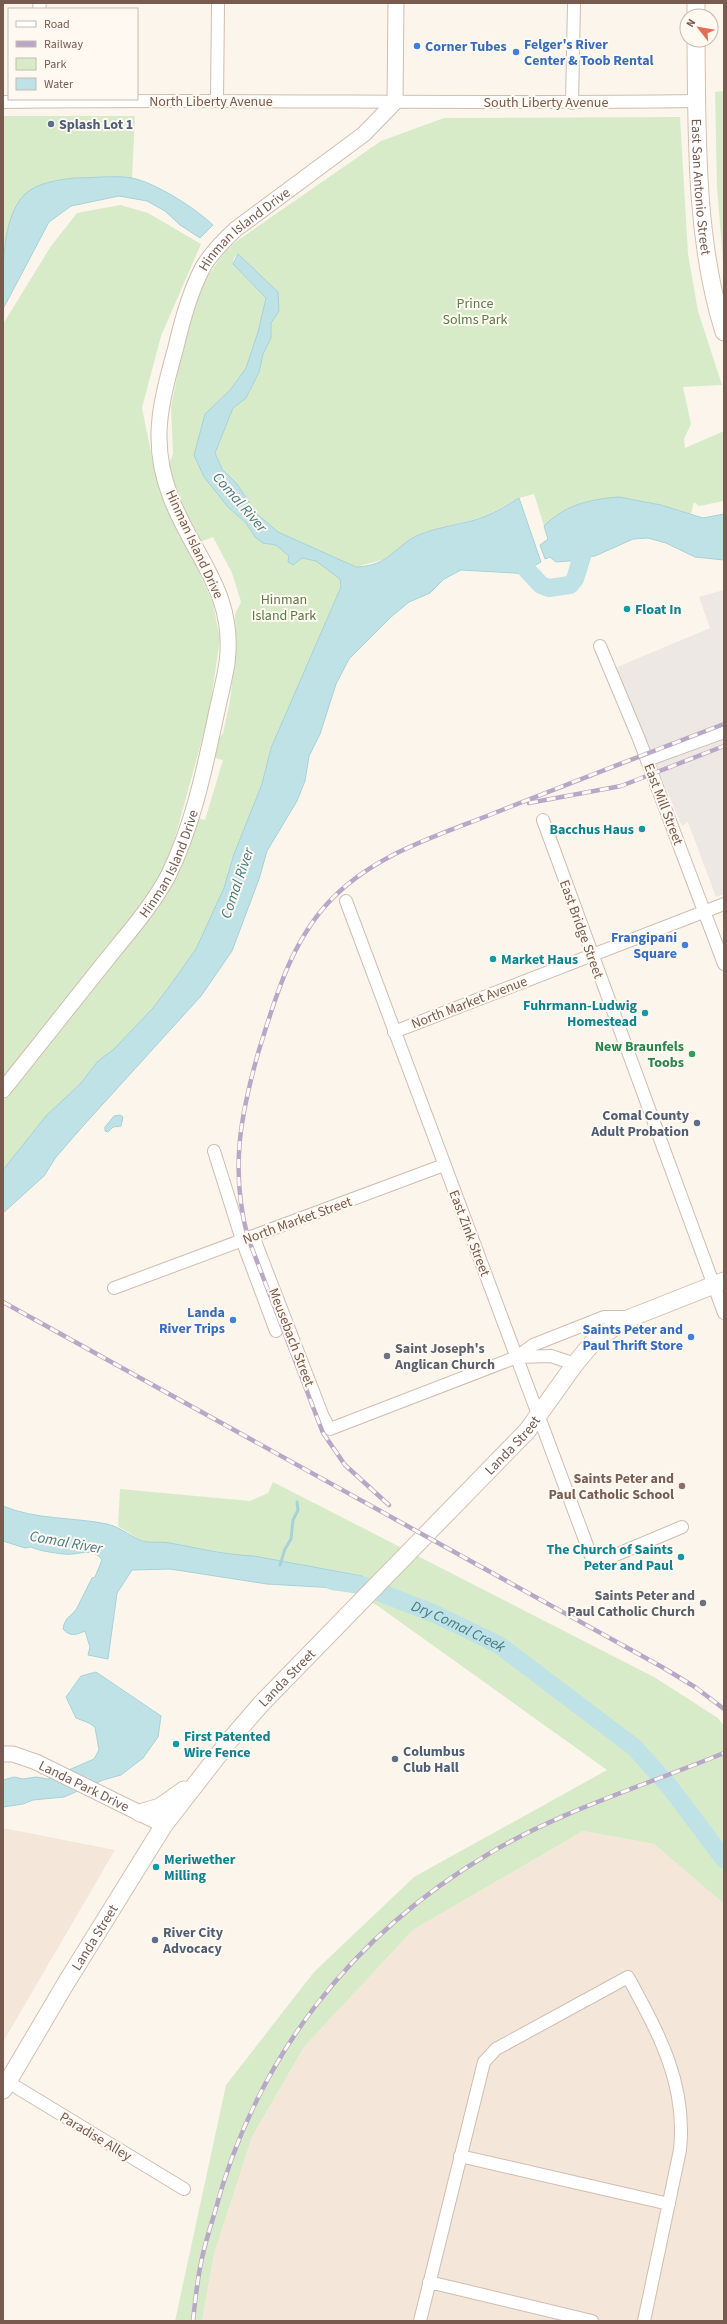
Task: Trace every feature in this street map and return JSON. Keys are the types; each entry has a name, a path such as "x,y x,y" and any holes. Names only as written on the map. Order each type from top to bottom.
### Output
{"main road":[{"name":"East San Antonio Street","path":"696,48 697,101 706,255 724,332"},
{"name":"Landa Street","path":"6,2086 66,1983 164,1825 230,1740 292,1672 500,1460 539,1415 588,1348 604,1333 632,1317 719,1283"},
{"path":"140,1812 154,1810 167,1803 182,1790 192,1789"}],"street":[{"path":"217,100 218,3"},
{"path":"395,102 396,3"},
{"path":"572,103 574,3"},
{"name":"North Liberty Avenue","path":"3,102 39,100 217,100 395,102"},
{"name":"South Liberty Avenue","path":"395,102 572,103 697,101"},
{"name":"Hinman Island Drive","path":"3,1090 155,897 167,877 181,847 206,762 227,664 228,644 226,615 217,586 170,496 161,460 158,440 161,404 185,310 202,270 224,241 236,229 364,134 395,102"},
{"name":"East Mill Street","path":"600,646 647,760 724,964"},
{"path":"647,760 724,732"},
{"name":"East Bridge Street","path":"543,820 591,955 719,1283 724,1313"},
{"name":"East Zink Street","path":"346,901 594,1564 682,1528"},
{"name":"North Market Avenue","path":"394,1032 724,904"},
{"name":"Meusebach Street","path":"214,1151 248,1238 323,1416 330,1429 517,1357"},
{"name":"North Market Street","path":"114,1288 444,1165"},
{"name":"Meusebach Street","path":"248,1238 276,1331"},
{"path":"517,1357 533,1345 604,1317 632,1317"},
{"path":"517,1357 551,1356 575,1364"},
{"name":"Landa Park Drive","path":"3,1754 13,1754 36,1762 164,1825"},
{"path":"420,2321 480,2072 484,2062 496,2049 628,1977 662,2046 674,2076 681,2103 682,2130 680,2150 644,2321"},
{"name":"Paradise Alley","path":"6,2086 184,2189"},
{"path":"460,2156 669,2204"},
{"path":"429,2282 592,2321"}],"shaded area":[{"path":"724,590 724,894 716,897 688,822 682,826 615,668 710,628 699,597"},
{"path":"3,1828 115,1850 3,2042"},
{"path":"583,1831 654,1844 724,1904 724,2321 202,2321 214,2254 252,2137 304,2047 413,1930"}],"green space":[{"path":"724,91 724,275 717,187 715,92"},
{"path":"3,116 135,116 132,178 54,180 4,245 3,252"},
{"name":"Prince Solms Park","path":"680,117 688,254 698,311 722,385 683,387 691,424 684,439 685,448 724,431 724,501 699,506 694,502 691,514 661,505 619,497 555,516 544,526 534,494 519,498 484,517 425,532 409,540 389,558 356,567 278,532 257,514 237,484 222,469 215,453 233,408 246,398 259,372 263,354 271,338 270,323 279,311 253,269 238,254 234,258 233,264 266,298 258,332 246,368 231,389 205,414 202,428 228,507 246,523 255,537 263,543 276,545 289,556 288,562 293,564 302,558 316,561 340,579 341,587 271,748 262,784 234,854 224,888 196,949 153,1008 114,1049 98,1061 81,1083 46,1116 3,1170 3,1101 142,924 198,818 205,820 223,760 215,758 215,755 218,740 223,733 230,701 236,644 235,614 241,602 232,573 213,537 200,542 177,495 168,466 173,454 171,407 188,321 198,290 223,254 234,243 381,141 444,118"},
{"path":"120,205 148,213 201,244 161,336 142,408 155,472 171,518 195,563 213,603 220,639 209,714 173,845 158,882 3,1081 3,324 51,246 77,213"},
{"path":"273,1482 654,1677 718,1718 724,1726 724,1904 654,1844 583,1831 413,1930 304,2047 252,2137 214,2254 202,2321 175,2321 226,2085 314,1972 414,1877 607,1770 354,1589 361,1576 254,1556 237,1555 168,1543 154,1543 140,1540 118,1526 120,1489 250,1501 268,1493"}],"water":[{"path":"119,177 132,178 142,181 175,197 213,225 200,238 180,225 165,211 147,201 119,196 71,206 49,222 3,309 3,264 7,232 17,205 25,194 42,184 63,179"},
{"name":"Comal River","path":"238,254 278,292 279,311 271,323 271,338 263,354 259,372 246,398 233,408 215,453 222,469 237,484 257,514 278,532 356,567 373,564 385,559 408,541 424,533 484,517 519,498 541,562 530,568 528,575 461,570 444,579 430,593 409,602 391,617 349,659 336,684 320,734 309,756 305,781 297,801 267,851 259,879 232,951 201,996 83,1126 56,1157 44,1176 3,1213 3,1170 46,1116 81,1083 98,1061 114,1049 153,1008 196,949 224,888 234,854 262,784 271,748 341,587 340,579 316,561 302,558 293,565 288,562 289,556 276,545 263,543 255,537 246,523 228,507 204,477 194,455 205,414 231,389 246,368 258,332 266,298 233,264"},
{"path":"619,497 661,505 703,518 724,514 724,560 695,557 666,543 648,538 633,539 595,556 583,557 580,560 556,562 550,557 545,559 540,545 548,539 544,526 552,519 578,504 598,499"},
{"path":"120,1115 123,1117 121,1126 113,1127 108,1132 105,1131 105,1127 114,1116"},
{"name":"Comal River","path":"3,1506 28,1514 107,1524 143,1541 166,1542 222,1553 254,1556 362,1576 354,1589 267,1584 170,1569 132,1570 117,1593 108,1659 88,1655 90,1647 85,1631 79,1634 71,1634 63,1629 64,1624 76,1609 92,1578 95,1577 102,1560 94,1553 89,1552 69,1554 56,1553 31,1547 25,1548 3,1541"},
{"path":"96,1672 161,1716 158,1737 143,1758 121,1775 103,1780 64,1797 33,1800 23,1804 3,1807 3,1780 14,1777 23,1779 36,1777 48,1779 94,1759 99,1750 95,1727 76,1718 66,1697 81,1676"}],"waterway":[{"path":"513,555 541,585 549,588 570,585 575,579 589,534"},
{"path":"280,1565 285,1549 291,1539 293,1520 298,1510 297,1502"},
{"name":"Dry Comal Creek","path":"332,1581 361,1585 435,1614 499,1645 634,1747 669,1786 724,1859"}],"railway":[{"path":"389,1505 345,1465 323,1433 248,1238 243,1213 239,1190 242,1121 252,1074 271,1011 285,973 303,937 327,904 364,872 385,859 429,838 724,724"},
{"path":"529,803 621,786 724,746"},
{"path":"3,1302 662,1667 695,1687 724,1709"},
{"path":"193,2321 198,2277 207,2239 232,2158 255,2104 283,2054 315,2006 352,1962 394,1922 440,1886 490,1853 546,1824 576,1811 724,1753"}],"place":[{"name":"Corner Tubes","path":"417,46"},
{"name":"Felger's River Center & Toob Rental","path":"516,52"},
{"name":"Splash Lot 1","path":"51,124"},
{"name":"Float In","path":"627,609"},
{"name":"Bacchus Haus","path":"642,829"},
{"name":"Frangipani Square","path":"685,945"},
{"name":"Market Haus","path":"493,959"},
{"name":"Fuhrmann-Ludwig Homestead","path":"645,1013"},
{"name":"New Braunfels Toobs","path":"692,1054"},
{"name":"Comal County Adult Probation","path":"697,1123"},
{"name":"Landa River Trips","path":"233,1320"},
{"name":"Saints Peter and Paul Thrift Store","path":"691,1337"},
{"name":"Saint Joseph's Anglican Church","path":"387,1356"},
{"name":"Saints Peter and Paul Catholic School","path":"682,1486"},
{"name":"The Church of Saints Peter and Paul","path":"681,1557"},
{"name":"Saints Peter and Paul Catholic Church","path":"703,1603"},
{"name":"First Patented Wire Fence","path":"176,1744"},
{"name":"Columbus Club Hall","path":"395,1759"},
{"name":"Meriwether Milling","path":"156,1867"},
{"name":"River City Advocacy","path":"155,1940"}],"park label":[{"name":"Hinman Island Park","path":"284,608"}]}
